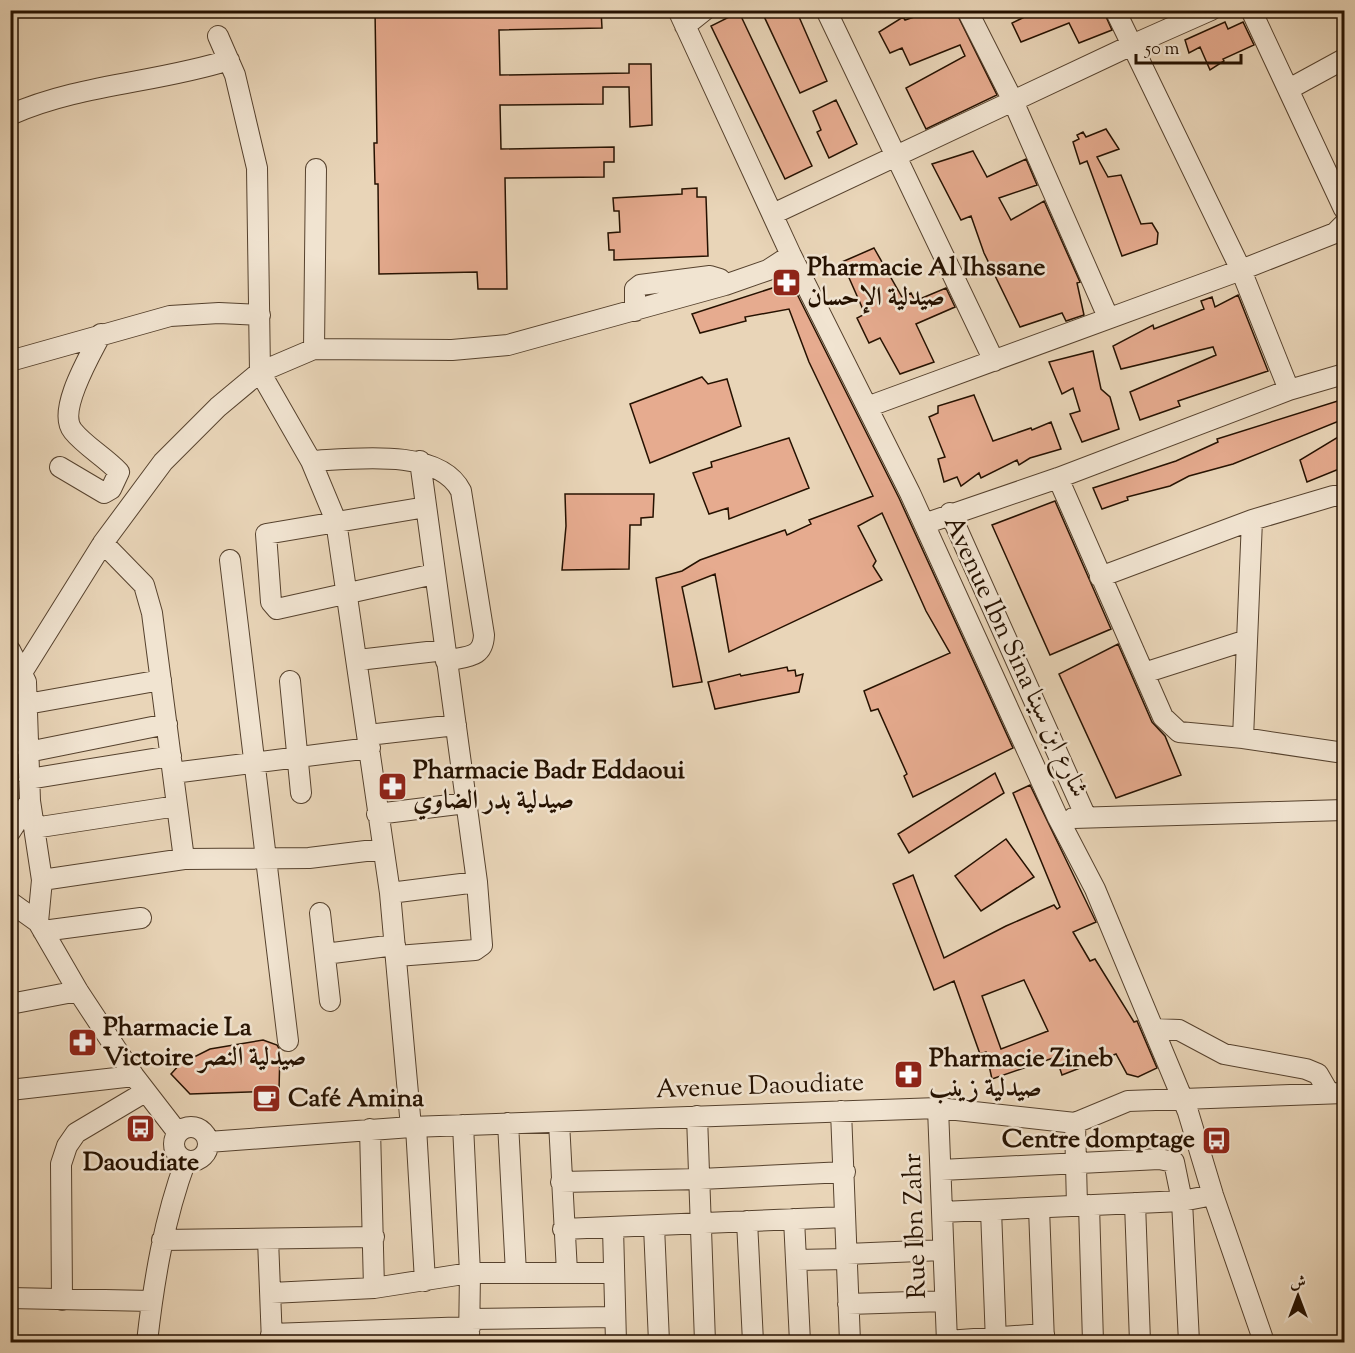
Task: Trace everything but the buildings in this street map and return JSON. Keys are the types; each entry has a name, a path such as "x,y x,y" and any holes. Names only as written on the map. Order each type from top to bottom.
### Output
{"street":[{"path":"681,18 705,10"},
{"path":"826,10 994,361"},
{"path":"967,10 1013,101 1108,317"},
{"path":"1115,10 1241,270 1289,390"},
{"path":"773,214 1211,10"},
{"path":"1251,10 1344,209"},
{"name":"Avenue Ibn Sina شارع ابن سينا","path":"681,18 791,255 924,524 1058,818 1095,889 1182,1098 1264,1342"},
{"path":"218,36 241,94 258,168 260,372 311,461 336,521 358,660 377,814 390,893 414,1127 425,1281"},
{"path":"1288,89 1344,59"},
{"path":"10,116 63,96 189,71 229,60"},
{"path":"314,349 316,169"},
{"path":"867,407 1241,270 1335,233 1344,224"},
{"path":"20,678 103,543 163,462 218,407 260,372 314,349 452,350 508,345 725,285 768,270 791,255"},
{"path":"10,360 170,316 219,313 260,315"},
{"path":"60,467 104,493 111,489 119,471 71,429 68,414 73,393 101,334"},
{"path":"924,524 950,513 1058,478 1289,390 1344,374"},
{"path":"311,461 420,461 446,473 461,491 484,646 477,654 358,660"},
{"path":"325,954 480,949 483,940 420,461"},
{"path":"1058,478 1163,717 1179,732 1243,738 1344,753"},
{"path":"1100,577 1252,520 1333,496 1344,496"},
{"path":"426,507 265,535 271,602 277,609 434,574"},
{"path":"950,513 1086,818"},
{"path":"1243,738 1252,520"},
{"path":"103,543 144,585 152,613 184,859"},
{"path":"230,560 288,1041"},
{"path":"1144,673 1247,640"},
{"path":"10,650 27,706 30,801 42,880 41,927"},
{"path":"10,724 27,706 161,680"},
{"path":"290,681 301,793"},
{"path":"28,752 166,724"},
{"path":"29,779 172,764 255,762 298,756 456,725"},
{"path":"10,832 30,801"},
{"path":"377,814 466,803"},
{"path":"34,828 177,806"},
{"path":"1058,818 1344,810"},
{"path":"42,880 184,859 309,858 382,849"},
{"path":"390,893 477,882"},
{"path":"10,902 41,927 78,991 140,1084 178,1133 175,1149 186,1160 199,1159 207,1149 208,1143 200,1129 192,1127 178,1133"},
{"path":"320,913 330,1001"},
{"path":"41,927 141,918"},
{"path":"10,1004 78,991"},
{"path":"1154,1029 1179,1030 1224,1054 1306,1069 1318,1074 1337,1093"},
{"path":"10,1090 140,1084"},
{"path":"62,1300 61,1164 67,1146 76,1133 140,1084"},
{"name":"Avenue Daoudiate","path":"208,1143 370,1129 938,1108 1075,1123 1128,1101 1337,1093"},
{"name":"Rue Ibn Zahr","path":"938,1108 947,1342"},
{"path":"841,1111 850,1342"},
{"path":"697,1116 705,1342"},
{"path":"559,1122 567,1272"},
{"path":"1075,1123 1093,1342"},
{"path":"508,1124 516,1273"},
{"path":"463,1125 470,1273 469,1329"},
{"path":"370,1129 374,1288"},
{"path":"147,1342 162,1240 172,1198 186,1160"},
{"path":"941,1170 1171,1160 1177,1170 1182,1201 1189,1342"},
{"path":"561,1182 700,1179 845,1172"},
{"path":"942,1212 1182,1201 1213,1195"},
{"path":"1135,1203 1140,1342"},
{"path":"947,1342 1044,1338 1038,1208"},
{"path":"991,1210 996,1340"},
{"path":"563,1229 845,1216"},
{"path":"794,1219 800,1342"},
{"path":"747,1221 753,1342"},
{"path":"654,1226 659,1342"},
{"path":"613,1228 616,1342"},
{"path":"162,1240 374,1237"},
{"path":"268,1239 272,1338 469,1329 614,1317"},
{"path":"796,1260 943,1250"},
{"path":"271,1293 374,1288 470,1273 613,1273"},
{"path":"10,1298 152,1301"},
{"path":"848,1304 945,1301"}],"place":[{"name":"Pharmacie Al Ihssane صيدلية الإحسان","path":"786,283"},
{"name":"Pharmacie Badr Eddaoui صيدلية بدر الضاوي","path":"392,786"},
{"name":"Pharmacie La Victoire صيدلية النصر","path":"82,1043"},
{"name":"Pharmacie Zineb صيدلية زينب","path":"908,1074"},
{"name":"Café Amina","path":"267,1099"},
{"name":"Daoudiate","path":"141,1129"},
{"name":"Centre domptage","path":"1216,1140"}]}
